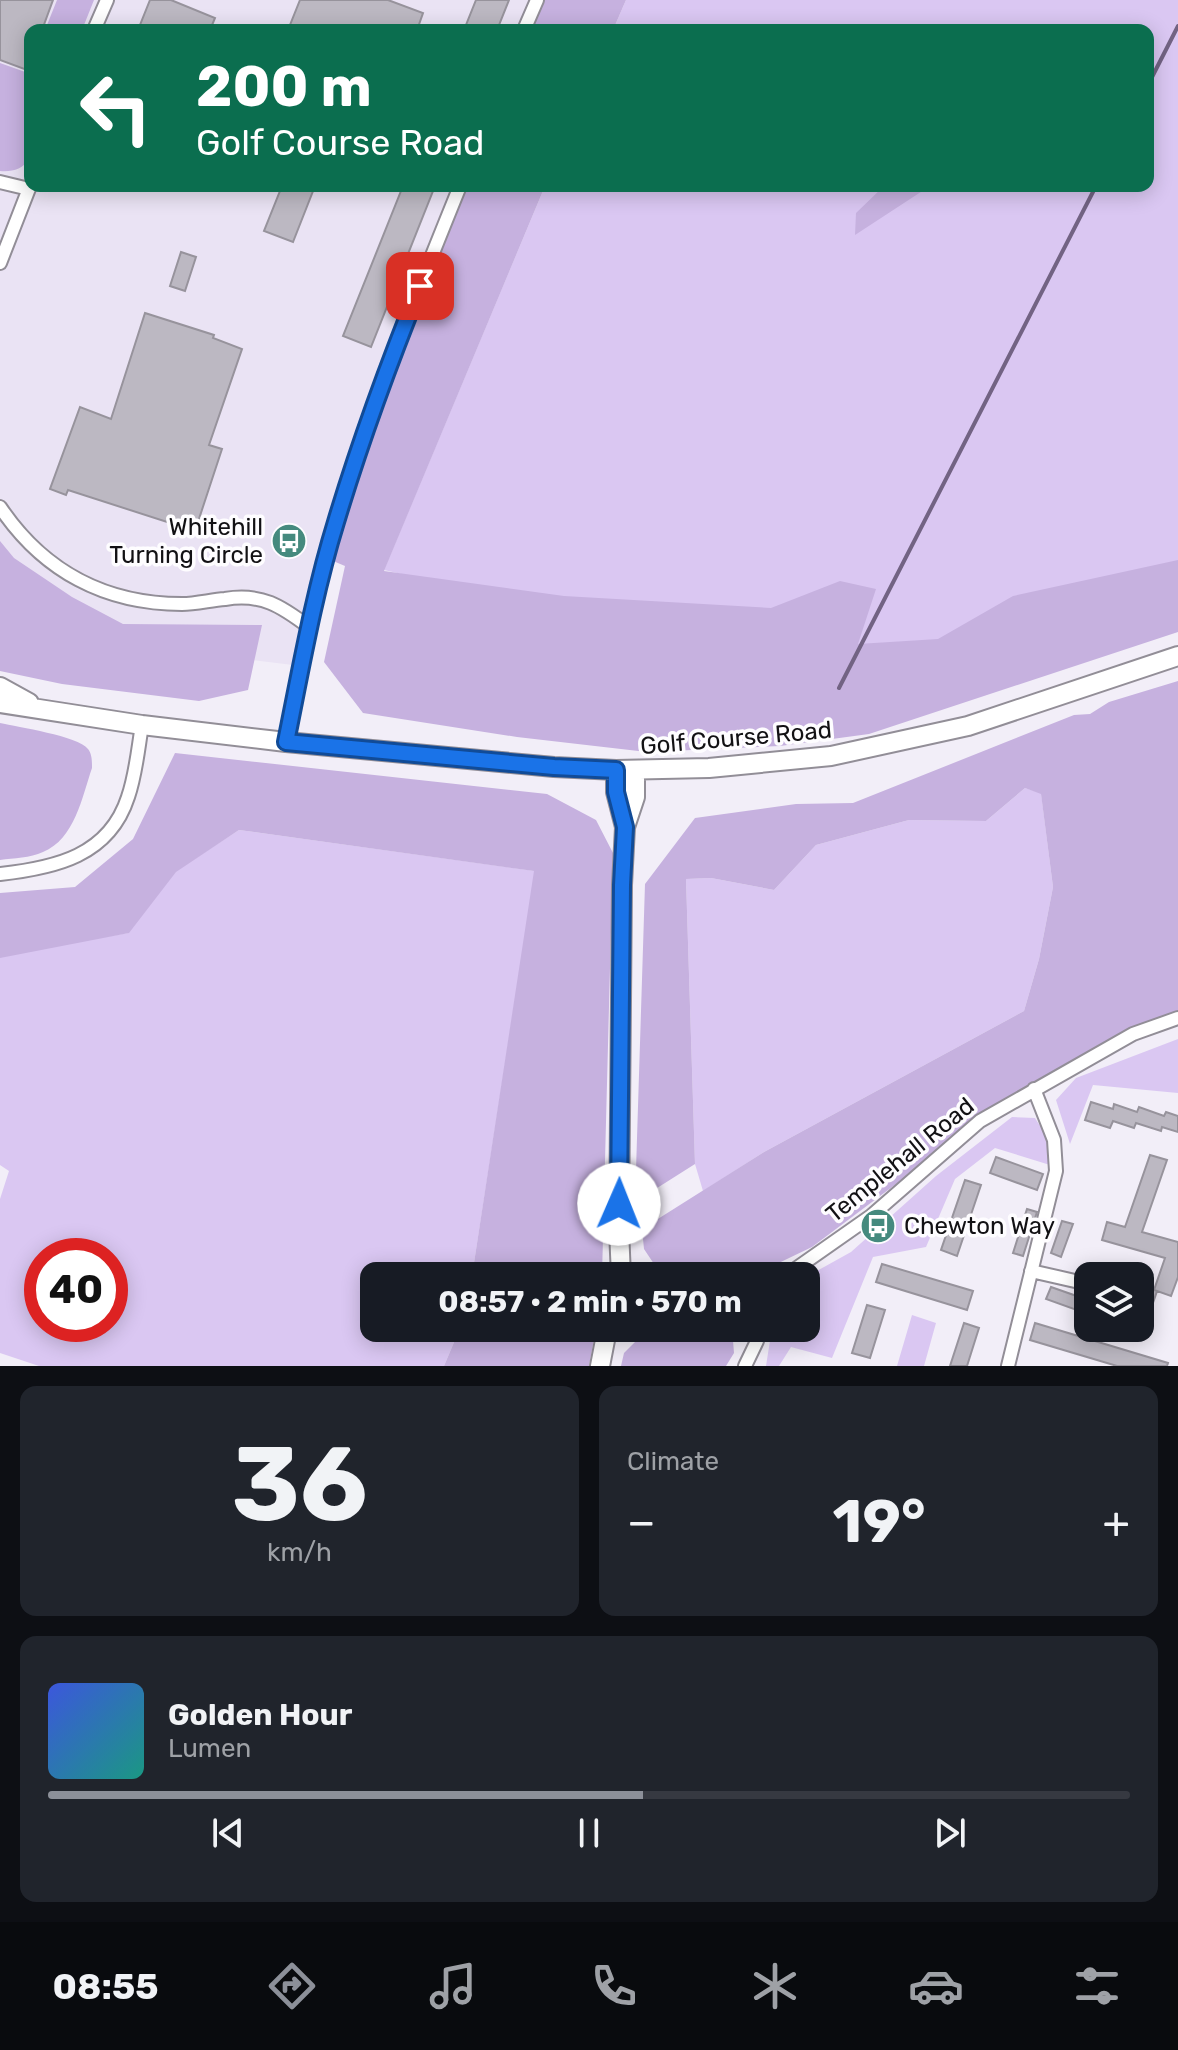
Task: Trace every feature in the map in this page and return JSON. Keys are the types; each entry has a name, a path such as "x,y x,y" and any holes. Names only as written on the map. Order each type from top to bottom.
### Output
{"street":[{"path":"97,24 107,0"},
{"path":"527,24 537,0"},
{"path":"0,182 24,187"},
{"path":"0,263 28,192"},
{"path":"286,742 309,627 336,522 410,311 458,192"},
{"path":"0,507 35,550 85,584 114,595 150,602 185,604 257,598 284,609 309,627"},
{"name":"Golf Course Road","path":"0,703 142,725 286,742 554,767 616,770 709,768 831,756 968,726 1178,656"},
{"path":"0,687 38,708"},
{"path":"0,874 54,866 93,847 114,827 132,787 142,725"},
{"path":"616,770 616,792 625,827"},
{"path":"620,1262 622,885 625,827 635,797 635,770"},
{"name":"Templehall Road","path":"805,1262 871,1216 980,1121 1133,1034 1178,1018"},
{"path":"1008,1366 1056,1171 1054,1140 1034,1089"},
{"path":"1031,1271 1074,1281"},
{"path":"600,1366 605,1342"},
{"path":"745,1366 757,1342"}],"shaded area":[{"path":"0,0 540,0 530,24 24,24 24,192 463,192 368,426 301,666 84,639 0,598"},
{"path":"57,0 94,0 84,24 47,24"},
{"path":"537,0 626,0 616,24 527,24"},
{"path":"626,0 1178,0 1178,582 934,654 603,620 384,570 542,192 1154,192 1154,24 616,24"},
{"path":"0,63 24,72 24,164 9,171 0,171"},
{"path":"458,192 542,192 384,571 564,596 771,608 840,581 876,589 858,644 938,639 1013,596 1178,560 1178,632 869,734 780,746 647,752 517,737 363,713 324,662 345,566 326,558"},
{"path":"878,192 921,192 855,235 856,213"},
{"path":"0,541 14,558 72,597 123,624 262,625 248,690 199,701 62,684 0,671"},
{"path":"1178,681 1178,1018 1133,1034 980,1121 812,1247 781,1262 653,1262 644,1249 642,1229 764,1152 1024,1011 1039,959 1053,887 1041,794 1025,788 986,821 909,820 816,845 774,890 711,878 686,879 695,1164 635,1202 645,884 695,818 796,804 853,803 1074,715 1090,714 1109,702"},
{"path":"0,723 61,736 82,744 90,753 92,768 76,816 54,846 27,857 0,860"},
{"path":"175,753 547,794 596,820 613,853 602,1262 474,1262 534,871 239,830 176,872 129,933 0,958 0,893 75,887 133,839"},
{"path":"1025,788 1041,793 1053,887 1039,959 1024,1011 764,1152 703,1191 695,1164 686,879 711,878 774,890 816,845 909,820 986,821"},
{"path":"239,830 535,871 474,1262 360,1262 360,1342 454,1342 444,1366 39,1366 0,1353 0,1199 9,1171 0,1165 0,955 128,933 176,871"},
{"path":"1178,1039 1178,1093 1093,1085 1070,1144 1056,1100 1076,1078"},
{"path":"1012,1117 1035,1118 1049,1140 1050,1165 995,1148 955,1179 926,1247 873,1257 832,1358 791,1347 779,1366 766,1366 770,1342 820,1342 820,1269 851,1252 936,1176"},
{"path":"912,1315 936,1323 924,1366 897,1366"},
{"path":"454,1342 593,1342 589,1366 444,1366"},
{"path":"635,1342 733,1342 734,1353 726,1366 621,1366 624,1353"}],"building":[{"path":"0,0 53,0 44,24 24,24 24,69 0,60"},
{"path":"150,0 171,0 215,18 212,24 140,24"},
{"path":"300,0 388,0 423,13 419,24 290,24"},
{"path":"476,0 509,0 499,24 466,24"},
{"path":"280,192 313,192 293,242 264,231"},
{"path":"401,192 433,192 371,347 343,336"},
{"path":"181,252 196,257 185,291 170,286"},
{"path":"145,313 214,335 213,338 242,349 209,445 222,449 195,531 68,490 66,495 50,489 80,407 111,419"},
{"path":"1091,1102 1113,1109 1114,1104 1137,1112 1139,1107 1164,1116 1166,1112 1178,1116 1178,1132 1162,1127 1161,1131 1136,1123 1134,1128 1113,1121 1110,1128 1085,1120"},
{"path":"1150,1155 1167,1160 1142,1232 1178,1242 1178,1277 1171,1296 1154,1290 1165,1258 1102,1240 1107,1222 1125,1227"},
{"path":"996,1157 1043,1174 1037,1190 990,1173"},
{"path":"965,1180 981,1185 957,1256 941,1250"},
{"path":"1027,1209 1037,1212 1023,1256 1013,1253"},
{"path":"1062,1221 1073,1224 1061,1257 1051,1253"},
{"path":"882,1264 973,1291 967,1310 876,1282"},
{"path":"1051,1287 1074,1295 1074,1309 1046,1299"},
{"path":"867,1305 885,1310 870,1358 852,1353"},
{"path":"964,1323 979,1328 967,1366 950,1366"},
{"path":"1035,1323 1074,1335 1074,1342 1098,1342 1168,1363 1167,1366 1117,1366 1030,1340"}],"waterway":[{"path":"1154,73 1178,26"},
{"path":"839,688 1093,192"}],"place":[{"name":"Whitehill Turning Circle","path":"289,541"},
{"name":"Chewton Way","path":"878,1226"}],"route":[{"path":"420,286 336,522 309,627 286,742 616,770 616,792 625,827 619,1204"}]}
